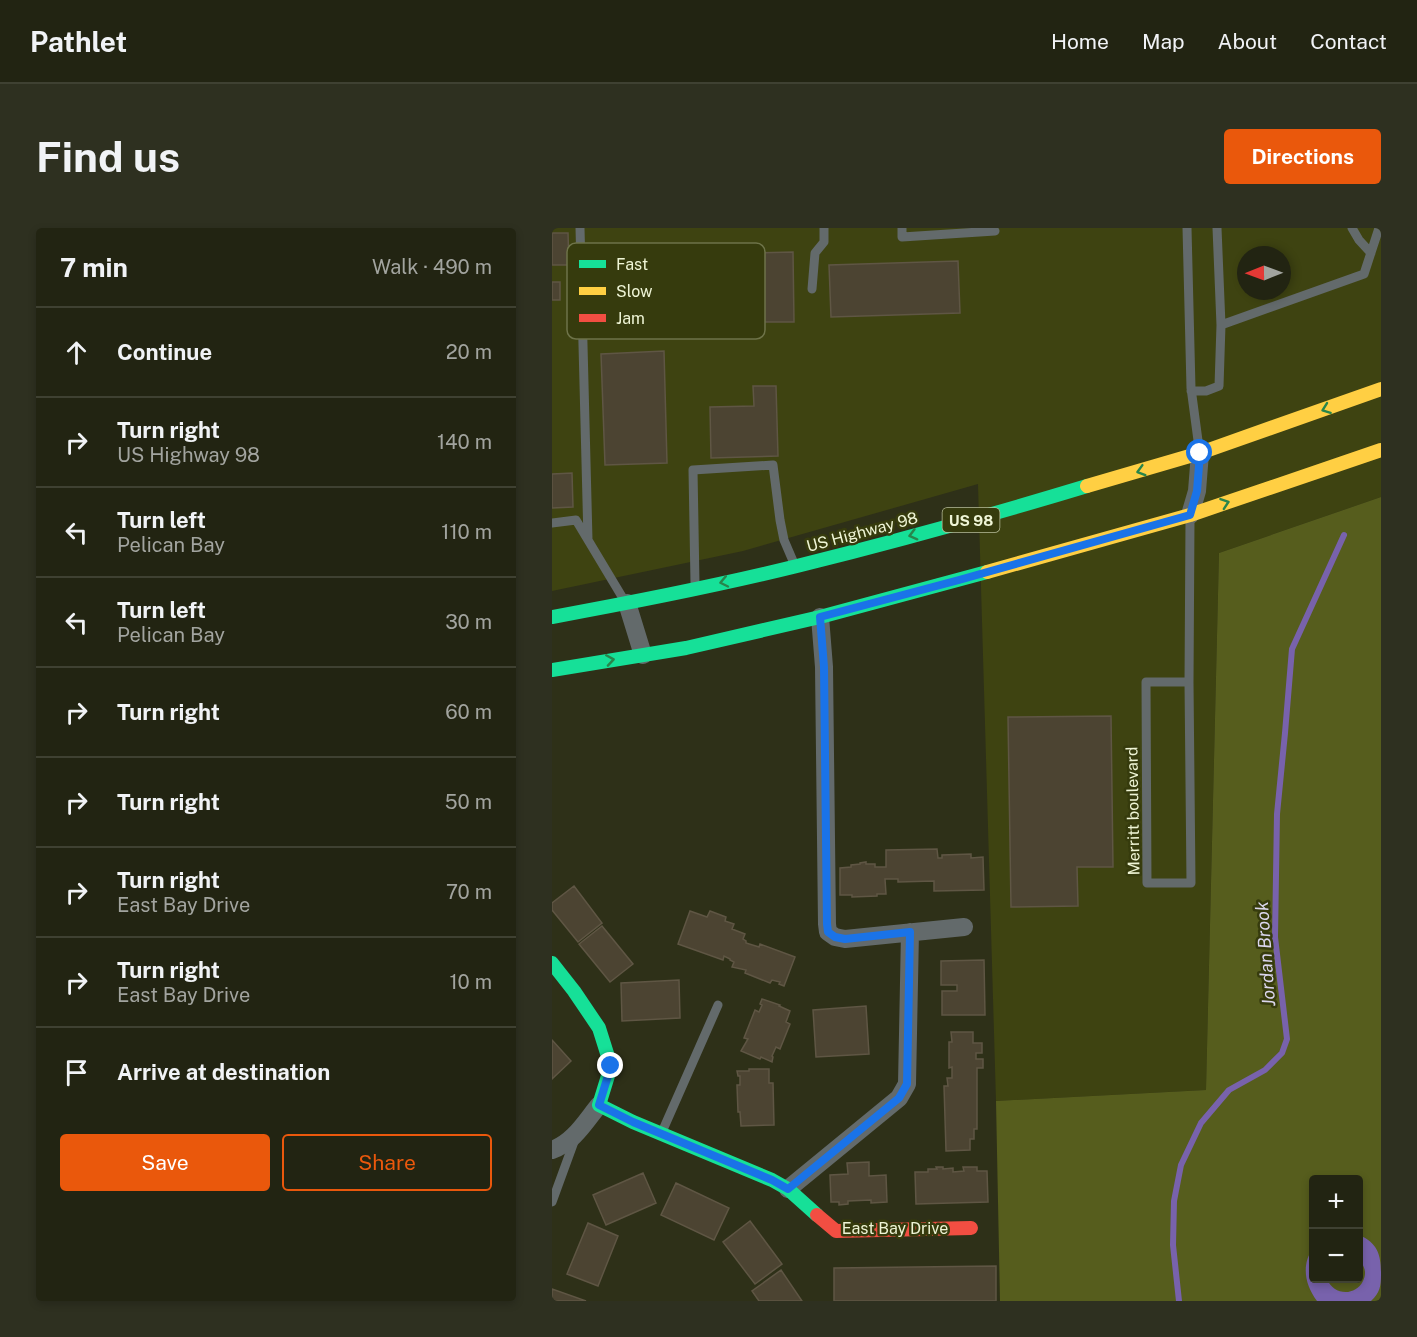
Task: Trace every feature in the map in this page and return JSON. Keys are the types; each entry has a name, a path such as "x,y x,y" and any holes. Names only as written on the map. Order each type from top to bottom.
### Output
{"main road":[{"name":"US Highway 98","path":"552,617 796,566 1007,510 1200,453 1381,389"},
{"path":"552,670 686,648 820,617 1190,515 1381,450"},
{"path":"552,963 599,1028 611,1066 599,1105"},
{"name":"East Bay Drive","path":"599,1105 633,1122 772,1180 788,1189 836,1231 971,1228"}],"street":[{"path":"1190,515 1197,491 1200,453"},
{"path":"627,603 642,655"},
{"path":"820,617 824,667 828,932 835,937 845,939 964,927"},
{"path":"788,1189 899,1098 904,1091 907,1084 910,932"},
{"path":"552,1150 577,1134 599,1105"}],"lane":[{"path":"580,228 580,243"},
{"path":"812,289 815,253 824,242 824,228"},
{"path":"902,228 902,237 995,231"},
{"path":"1187,228 1191,391 1200,453"},
{"path":"1191,391 1206,391 1219,386 1221,325 1216,228"},
{"path":"1352,228 1371,253"},
{"path":"1221,325 1364,274 1379,228"},
{"path":"583,339 588,540"},
{"path":"695,588 693,470 773,465 784,540 796,566"},
{"name":"Merritt boulevard","path":"1189,682 1146,682 1147,883 1191,883 1190,515"},
{"path":"552,523 576,520 627,603"},
{"path":"661,1134 718,1005"},
{"path":"552,1202 577,1134"}],"shaded area":[{"path":"552,228 1381,228 1381,497 1219,553 1206,1090 996,1101 978,484 743,551 552,591"},
{"path":"1381,497 1381,1301 1000,1301 996,1101 1206,1090 1219,553"},
{"path":"1363,1237 1377,1250 1381,1267 1379,1289 1371,1301 1317,1301 1307,1282 1306,1268 1309,1255 1309,1283 1329,1283 1339,1291 1355,1290 1363,1283 1365,1269"}],"building":[{"path":"552,233 568,233 567,265 552,265"},
{"path":"793,252 794,322 765,322 765,253"},
{"path":"958,261 960,313 831,317 829,265"},
{"path":"552,282 560,282 560,300 552,300"},
{"path":"664,351 667,463 605,465 601,354"},
{"path":"753,386 776,386 778,456 711,458 710,407 754,406"},
{"path":"572,473 573,507 552,508 552,474"},
{"path":"1111,716 1113,867 1077,867 1078,906 1011,907 1008,717"},
{"path":"937,849 938,858 942,858 942,855 971,854 971,858 983,857 984,890 934,891 934,881 898,882 898,879 885,879 886,894 852,897 852,895 840,895 840,868 866,862 866,864 875,864 875,867 886,867 886,850"},
{"path":"574,886 602,923 578,942 552,910 552,903"},
{"path":"690,911 707,917 710,911 726,917 725,921 734,924 732,929 745,934 743,939 746,943 759,947 760,944 795,957 784,986 779,984 780,982 772,980 770,983 745,973 746,970 732,967 734,962 724,956 723,960 678,944"},
{"path":"602,926 633,964 610,982 579,944"},
{"path":"984,960 985,1015 942,1015 942,991 957,991 957,985 941,985 941,961"},
{"path":"679,980 680,1018 622,1021 621,983"},
{"path":"762,999 790,1011 786,1022 790,1024 780,1049 776,1047 772,1062 741,1051 748,1039 744,1038 755,1010 759,1012"},
{"path":"866,1006 869,1054 816,1057 813,1010"},
{"path":"951,1032 973,1032 973,1043 982,1043 982,1053 976,1053 976,1059 983,1059 983,1068 977,1068 977,1129 974,1129 974,1139 970,1139 970,1150 946,1151 944,1086 948,1086 947,1078 952,1078 952,1067 949,1068"},
{"path":"552,1040 571,1061 552,1079"},
{"path":"749,1069 769,1069 769,1083 773,1083 774,1125 741,1126 737,1085 740,1085 740,1076 737,1071 749,1071"},
{"path":"869,1162 869,1176 886,1175 887,1202 848,1201 848,1204 839,1205 839,1202 831,1202 830,1175 848,1174 847,1163"},
{"path":"936,1167 953,1168 953,1172 964,1171 963,1167 977,1167 977,1171 987,1171 988,1202 916,1204 915,1172 928,1172 928,1169 937,1169"},
{"path":"643,1173 656,1203 606,1225 593,1195"},
{"path":"676,1183 729,1208 714,1240 661,1215"},
{"path":"750,1221 782,1264 755,1284 723,1242"},
{"path":"588,1223 618,1236 598,1286 567,1274"},
{"path":"996,1266 996,1301 834,1301 834,1268"},
{"path":"781,1270 802,1301 759,1301 752,1291"},
{"path":"552,1289 586,1301 552,1301"}],"waterway":[{"name":"Jordan Brook","path":"1179,1301 1173,1245 1174,1201 1181,1165 1201,1123 1229,1090 1265,1070 1282,1053 1287,1039 1275,937 1277,814 1292,649 1344,535"}],"traffic: fast":[{"path":"552,617 797,566 942,528 1087,486"},
{"path":"552,670 686,648 820,617 987,572"},
{"path":"552,963 599,1028 611,1066 599,1105 633,1122 772,1180 788,1189 817,1215"}],"traffic: slow":[{"path":"1087,486 1200,453 1381,389"},
{"path":"987,572 1190,515 1381,450"}],"traffic: jam":[{"path":"817,1215 836,1231 971,1228"}],"route":[{"path":"611,1066 599,1105 788,1189 899,1098 907,1084 910,932 845,939 835,937 828,932 824,667 820,617 1190,515 1197,491 1200,453"}]}
